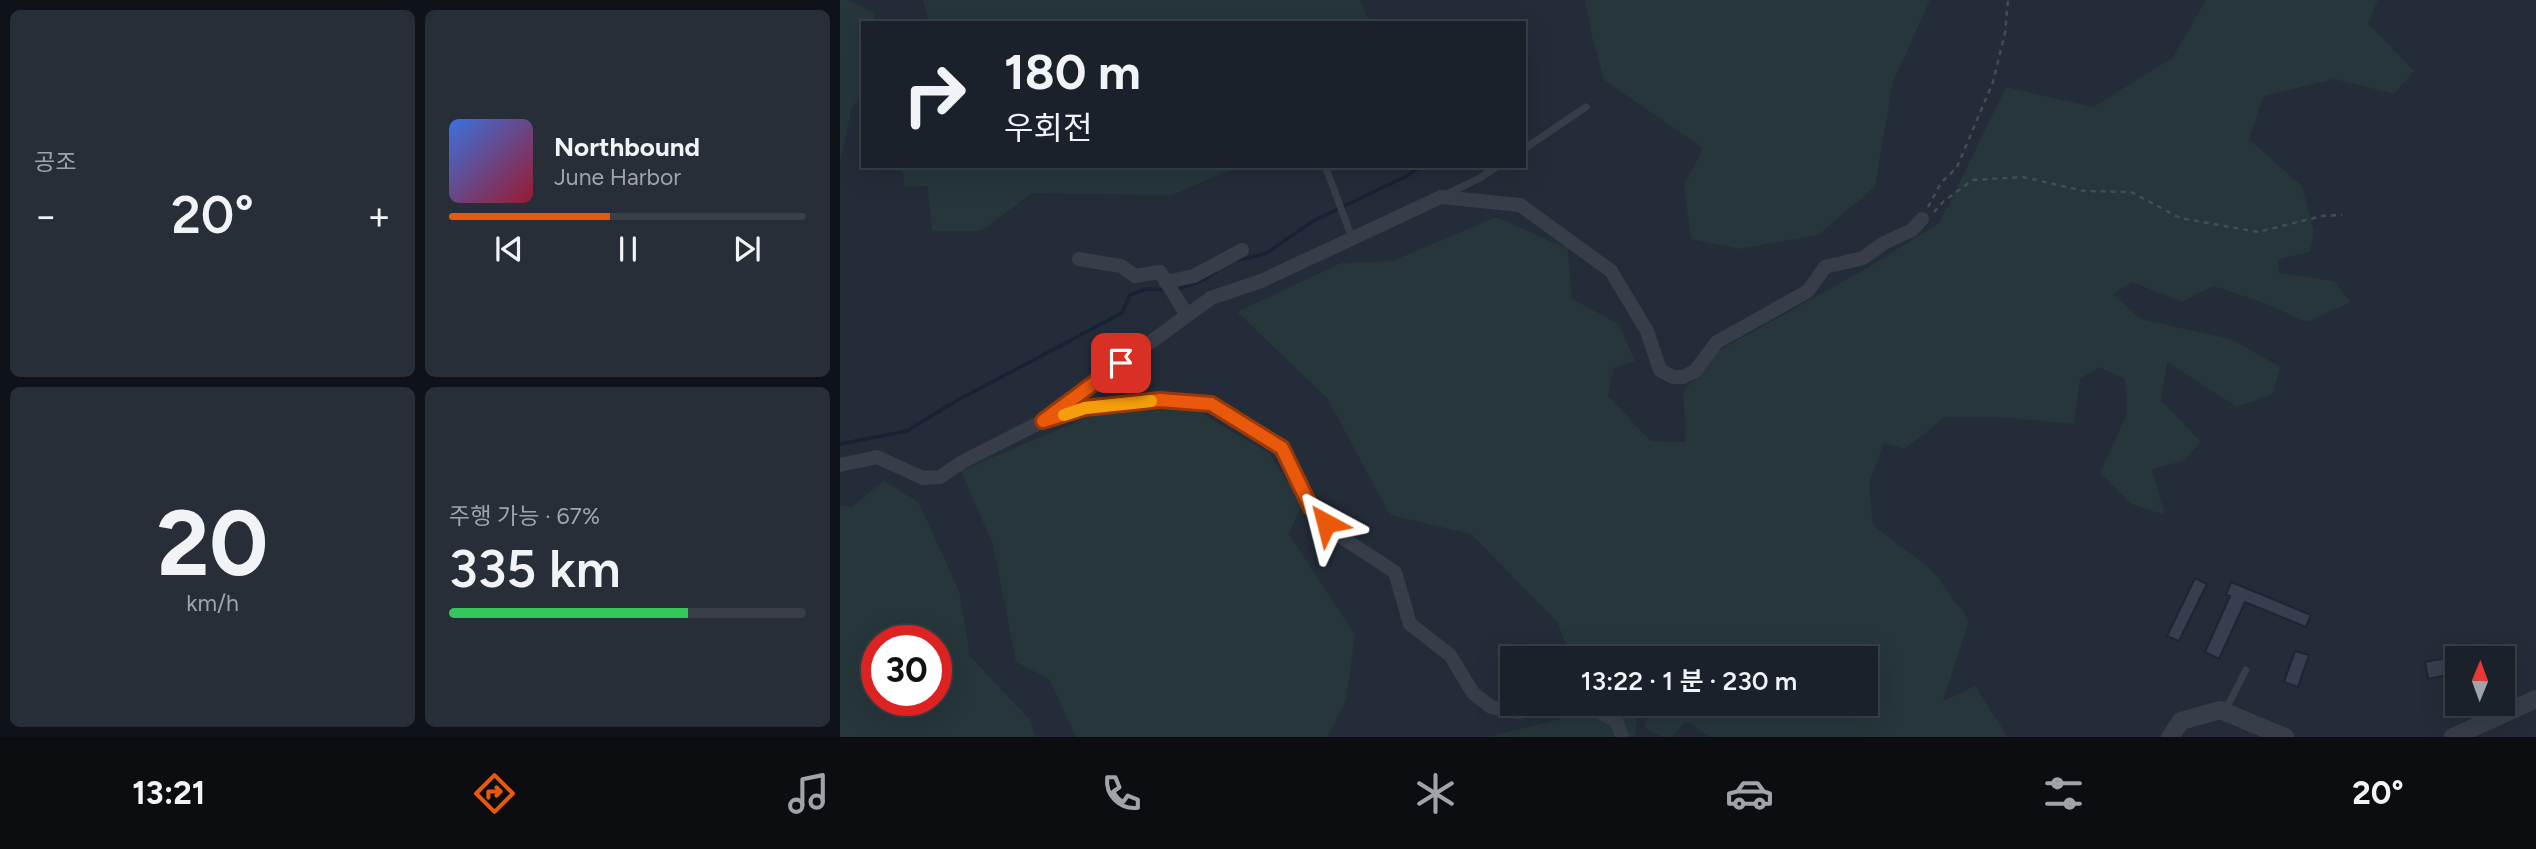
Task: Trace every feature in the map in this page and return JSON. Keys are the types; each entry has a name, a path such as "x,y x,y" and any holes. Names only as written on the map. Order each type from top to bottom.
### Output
{"street":[{"path":"840,465 877,457 923,478 940,477 962,462 1043,421 1212,298 1261,281 1441,197 1520,205 1611,271 1647,331 1660,370 1673,377 1683,377 1695,371 1717,342 1808,291 1825,267 1863,258 1884,243 1912,230 1922,219"},
{"path":"1166,282 1194,276 1242,250"},
{"path":"1079,259 1121,267 1135,276 1160,272 1187,315"},
{"path":"1043,421 1085,408 1148,401 1211,404 1282,448 1311,508 1341,537 1395,572 1410,624 1450,655 1473,693 1491,707 1518,712 1564,706 1593,709 1616,720 1622,737"},
{"path":"2453,737 2536,699"},
{"path":"2170,737 2181,721 2220,710 2285,737"}],"lane":[{"path":"1526,148 1587,107"},
{"path":"1326,168 1352,239"},
{"path":"1441,197 1495,168"},
{"path":"2224,711 2246,670"}],"path":[{"path":"1922,219 1941,183 1957,167 1993,82 2005,33 2008,0"},
{"path":"1922,219 1933,214 1944,201 1973,180 2023,177 2084,191 2131,192 2180,218 2258,232 2322,216 2342,215"}],"shaded area":[{"path":"840,0 848,0 875,13 874,21 861,21 861,97 852,108 840,161"},
{"path":"923,0 1360,0 1367,17 1374,21 928,21"},
{"path":"1585,0 1930,0 1893,82 1875,187 1818,235 1740,249 1691,239 1684,185 1703,148 1604,80"},
{"path":"2206,0 2378,0 2368,23 2414,71 2394,94 2334,79 2264,96 2249,139 2302,186 2314,232 2310,252 2278,259 2279,273 2334,281 2351,302 2307,322 2256,300 2213,286 2182,302 2132,282 2113,294 2141,319 2231,339 2280,367 2273,394 2237,407 2167,362 2161,400 2201,442 2183,461 2152,469 2165,515 2131,504 2100,473 2127,414 2125,379 2099,367 2080,379 2074,424 1998,417 1945,417 1905,449 1884,443 1869,483 1873,525 1931,569 1969,620 1943,701 1975,686 2008,737 1710,737 1686,721 1672,737 1663,737 1644,728 1648,716 1878,716 1878,646 1566,646 1557,622 1471,534 1390,515 1327,398 1237,312 1341,263 1392,261 1496,217 1568,249 1572,299 1619,324 1635,361 1614,368 1608,396 1651,441 1686,442 1683,392 1720,350 1869,267 1940,222 2006,87 2093,107 2172,58"},
{"path":"901,168 1235,168 1172,195 1032,193 981,231 932,231 928,186 905,187"},
{"path":"1192,408 1269,453 1302,504 1289,534 1355,635 1346,701 1327,737 1076,737 1049,679 1016,662 993,545 961,471 1095,414"},
{"path":"884,480 919,503 959,591 970,656 1031,721 1035,737 840,737 840,505 852,507"},
{"path":"1574,716 1638,716 1635,737 1486,737"}],"building":[{"path":"2195,578 2207,584 2179,641 2167,636"},
{"path":"2231,582 2311,615 2306,627 2245,602 2219,659 2205,652 2230,596 2226,595"},
{"path":"2295,651 2309,655 2298,687 2284,682"},
{"path":"2445,658 2445,675 2428,679 2425,662"}],"waterway":[{"path":"1238,260 1265,254 1313,221 1407,176 1418,168"},
{"path":"1175,290 1199,282 1216,272"},
{"path":"840,444 907,431 956,401 1122,313 1130,295 1146,289 1167,290"}],"slow traffic":[{"path":"1064,415 1085,408 1151,401"}],"route":[{"path":"1121,363 1043,421 1085,408 1160,400 1211,404 1282,448 1311,508 1326,523"}]}
